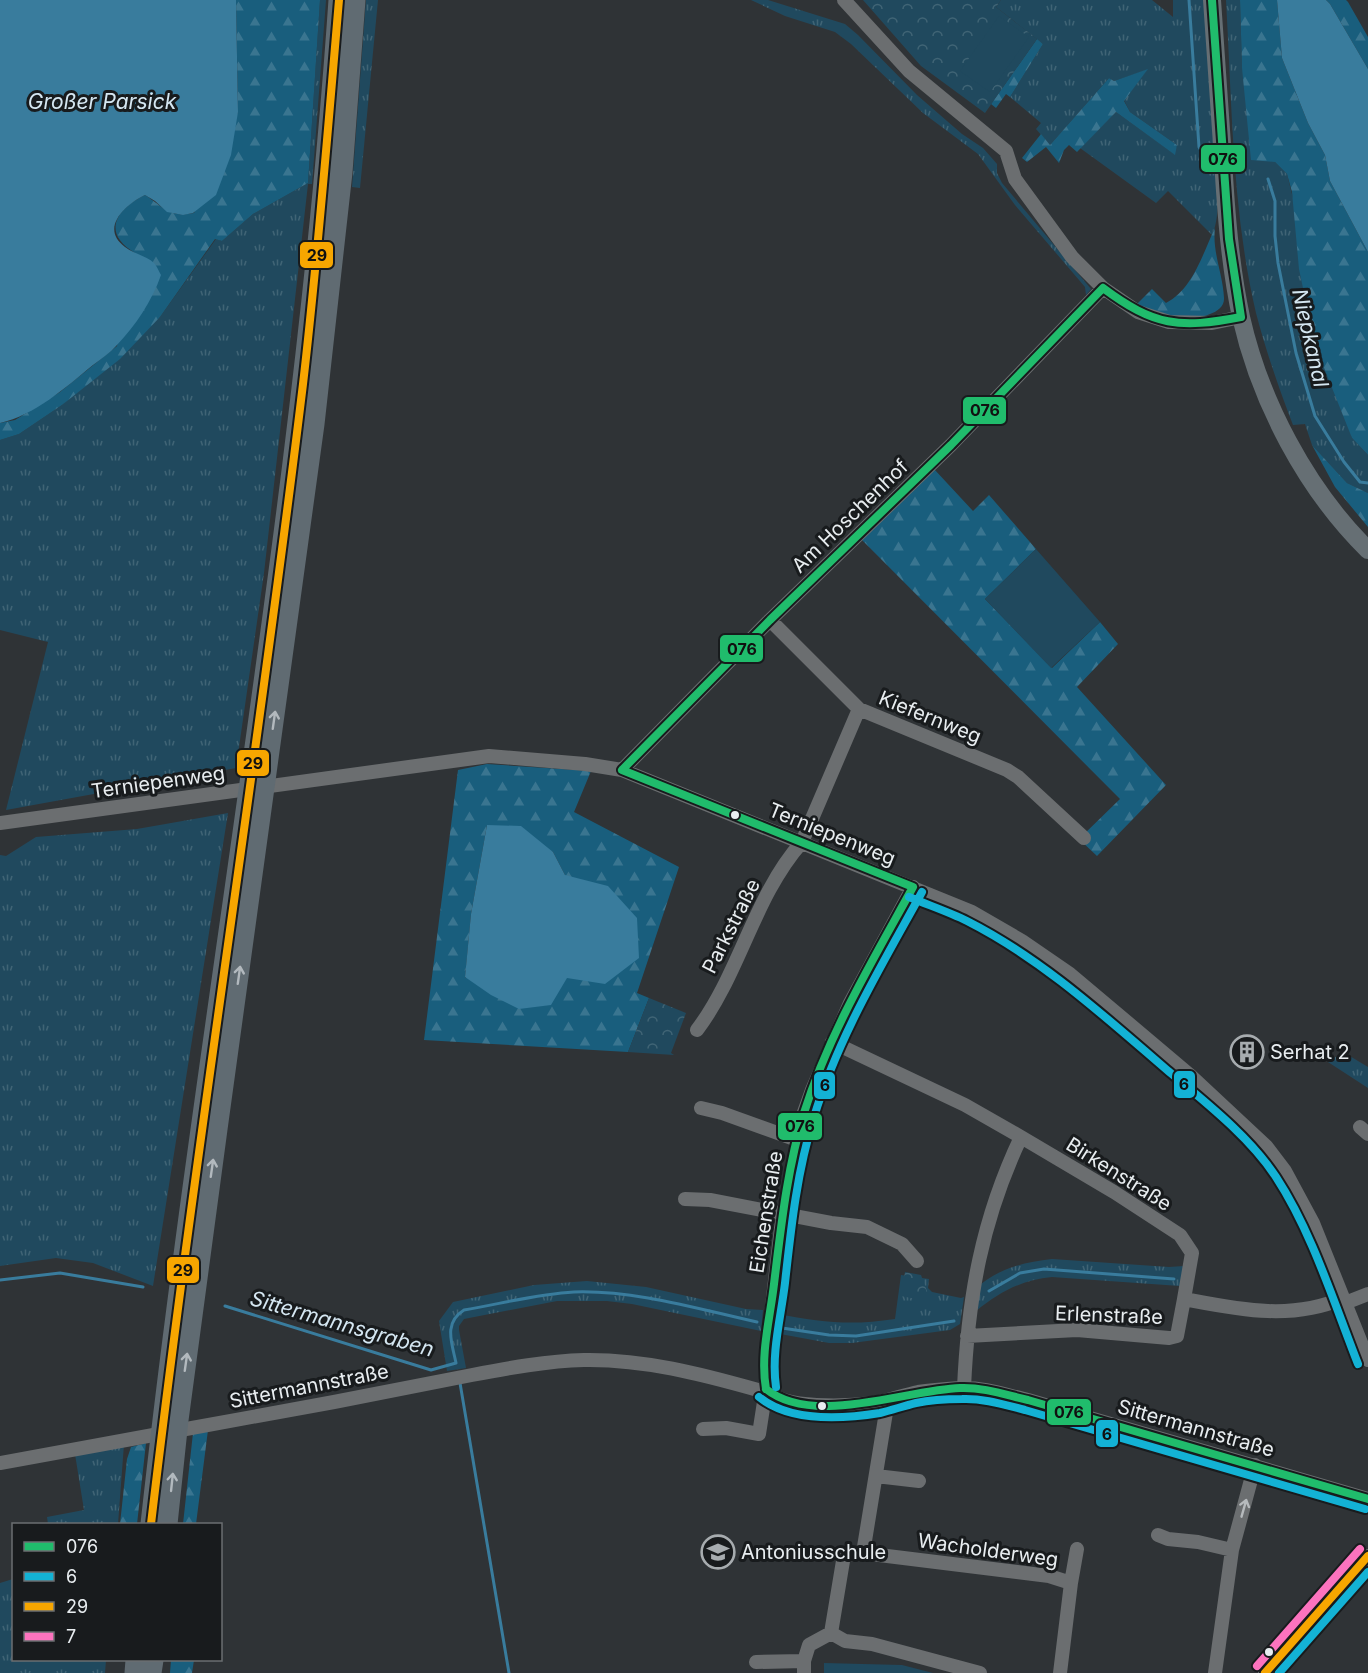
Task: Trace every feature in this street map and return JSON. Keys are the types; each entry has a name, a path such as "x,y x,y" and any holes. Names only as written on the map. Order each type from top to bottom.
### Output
{"highway":[{"path":"167,1523 169,1432 199,1138 293,462 314,286 339,0"},
{"path":"151,1523 169,1432 314,424 342,172 355,0"}],"main road":[{"path":"1212,0 1229,239 1241,317 1258,371 1298,460 1329,506 1368,550"}],"street":[{"path":"844,0 909,71 1006,151 1015,179 1072,257 1103,288 1138,312 1169,322 1212,323 1241,317"},
{"name":"Am Hoschenhof","path":"622,770 770,620 951,445 1103,288"},
{"name":"Kiefernweg","path":"770,620 859,710 1007,770 1018,777 1084,838"},
{"name":"Parkstraße","path":"697,1030 712,1010 750,926 791,855 802,842 859,710"},
{"name":"Terniepenweg","path":"0,823 489,756 585,764 622,770 972,912 1022,941 1070,974 1184,1069 1257,1136 1285,1171 1313,1223 1368,1360"},
{"name":"Eichenstraße","path":"766,1389 766,1359 783,1214 797,1140 812,1090 832,1042 850,1003 913,887"},
{"name":"Birkenstraße","path":"832,1042 965,1106 1021,1137 1114,1192 1180,1236 1192,1253 1184,1299"},
{"path":"702,1108 797,1140"},
{"path":"964,1388 971,1302 981,1248 993,1206 1021,1137"},
{"path":"685,1199 710,1200 831,1223 867,1227 902,1244 917,1261"},
{"path":"1184,1299 1241,1310 1269,1312 1331,1304 1368,1294"},
{"name":"Erlenstraße","path":"967,1336 1077,1330 1169,1338 1177,1335 1184,1299"},
{"name":"Sittermannstraße","path":"0,1463 527,1365 601,1360 697,1372 758,1390 766,1389 778,1399 839,1406 875,1403 920,1392 964,1388 1028,1400 1368,1498"},
{"path":"704,1429 726,1428 759,1434 766,1389"},
{"path":"831,1634 844,1555 863,1553 888,1400"},
{"path":"1215,1673 1232,1550 1256,1466"},
{"path":"876,1476 919,1481"},
{"path":"1158,1535 1168,1539 1198,1542 1232,1550"},
{"name":"Wacholderweg","path":"1060,1673 1077,1549"},
{"name":"Wacholderweg","path":"863,1553 1049,1576 1071,1583"},
{"path":"1264,1673 1368,1556"},
{"path":"756,1662 804,1667 809,1645 831,1634"},
{"path":"831,1634 845,1641 872,1644 980,1673"}],"green space":[{"path":"236,0 320,0 308,183 253,214 222,241 215,239 160,317 120,359 62,405 19,434 0,440 0,423 15,420 60,392 117,346 135,253 118,237 116,222 120,214 126,207 145,195 172,213 194,213 238,112"},
{"path":"320,0 326,0 312,184 308,184 264,573 236,768 6,810 48,642 0,630 0,440 19,434 62,405 160,317 216,239 222,241 253,214 308,183"},
{"path":"366,0 378,0 360,188 352,187"},
{"path":"751,0 768,0 845,24 858,35 917,95 962,134 983,148 997,164 997,173 1002,183 1091,289 1086,295 1085,287 1015,205 978,154 923,113 851,44 835,32 785,16"},
{"path":"863,0 1001,0 996,7 1037,39 985,113 921,66"},
{"path":"1001,0 1152,0 1173,17 1173,0 1206,0 1218,190 1217,214 1212,235 1168,191 1156,203 1080,148 1116,112 1174,154 1177,145 1130,112 1124,100 1147,70 1114,81 1109,78 1050,145 1036,129 1041,123 1010,97 1043,44 996,7"},
{"path":"1226,0 1240,0 1242,68 1275,162 1287,174 1352,438 1368,455 1368,493 1347,483 1312,445 1305,424 1293,425 1260,327 1242,236 1232,118"},
{"path":"1240,0 1277,0 1282,58 1308,123 1325,155 1330,181 1368,252 1368,455 1352,438 1315,345 1299,269 1292,192 1287,174 1275,162 1251,160 1242,68"},
{"path":"1326,0 1346,0 1348,2 1368,37 1368,69 1330,4"},
{"path":"999,16 1029,37 990,92 960,71"},
{"path":"1037,39 1043,44 1010,97 1006,94 996,108 991,104"},
{"path":"1148,69 1124,101 1130,112 1177,145 1175,155 1116,112 1077,152 1069,145 1064,150 1059,163 1046,147 1027,162 1022,158 1041,134 1050,145 1109,78 1114,81"},
{"path":"1215,228 1215,246 1224,298 1219,309 1205,316 1180,318 1134,307 1152,289 1166,303 1175,297 1196,270"},
{"path":"1312,445 1347,483 1368,493 1368,527 1335,487"},
{"path":"934,469 973,511 989,495 1036,549 985,599 1052,668 1100,622 1118,644 1077,687 1166,785 1097,856 1079,839 1120,799 862,540"},
{"path":"1036,549 1100,622 1051,668 985,599"},
{"path":"487,764 591,771 574,812 679,867 637,993 649,998 628,1052 424,1040 458,770","holes":["487,825 553,852 565,875 465,978 471,914"]},
{"path":"228,813 153,1286 93,1263 56,1258 0,1266 0,855 6,856 36,837 137,829"},
{"path":"649,998 686,1013 671,1053 674,1055 628,1052"},
{"path":"1343,1052 1368,1067 1368,1088 1328,1062"},
{"path":"1052,1259 1184,1266 1180,1286 1052,1277 1030,1281 1011,1288 976,1311 981,1284 989,1278 1015,1266"},
{"path":"905,1272 921,1275 931,1302 901,1296"},
{"path":"901,1275 929,1279 928,1288 932,1292 964,1297 960,1324 950,1330 852,1343 829,1343 775,1333 777,1314 836,1322 895,1319"},
{"path":"587,1281 646,1287 746,1309 763,1310 761,1331 632,1304 607,1301 557,1301 464,1319 459,1330 466,1368 447,1371 439,1321 453,1302 534,1285"},
{"path":"208,1430 196,1523 183,1523 193,1433"},
{"path":"146,1443 137,1523 120,1523 127,1459 131,1447"},
{"path":"124,1444 118,1523 48,1523 47,1517 84,1510 75,1454"},
{"path":"12,1579 12,1661 106,1661 105,1673 0,1673 0,1583"},
{"path":"171,1661 194,1661 192,1673 170,1673"},
{"path":"824,1663 902,1665 933,1673 824,1673"}],"water":[{"name":"Großer Parsick","path":"0,0 236,0 238,112 231,155 216,195 193,213 183,215 167,212 145,195 130,204 118,217 114,232 118,240 125,247 155,264 161,275 143,312 131,329 108,353 49,400 25,414 0,423"},
{"path":"1277,0 1326,0 1368,69 1368,252 1330,181 1325,155 1308,123 1282,58"},
{"path":"487,825 521,826 553,852 565,875 608,886 637,918 639,958 605,984 567,978 551,1005 519,1009 491,995 465,977 471,914"}],"waterway":[{"name":"Niepkanal","path":"1189,0 1199,147 1203,154"},
{"name":"Niepkanal","path":"1268,179 1275,201 1278,263 1296,353 1315,416 1344,462 1360,482 1368,483"},
{"name":"Sittermannsgraben","path":"989,1291 1020,1273 1044,1269 1174,1279"},
{"name":"Sittermannsgraben","path":"0,1280 60,1273 143,1287"},
{"name":"Sittermannsgraben","path":"225,1306 431,1370 456,1363 451,1341 451,1327 457,1315 464,1310 546,1295 574,1292 620,1294 666,1301 757,1322"},
{"name":"Sittermannsgraben","path":"782,1328 829,1335 856,1336 954,1321"},
{"path":"460,1383 509,1673"}],"transit line":[{"name":"29","path":"151,1523 187,1239 303,384 339,0"},
{"name":"076","path":"1212,0 1229,239 1241,317"},
{"name":"076","path":"1103,288 1137,310 1168,321 1200,323 1241,317"},
{"name":"076","path":"622,770 770,620 951,445 1103,288"},
{"name":"076","path":"622,770 913,887"},
{"name":"076","path":"766,1389 765,1350 782,1220 793,1155 804,1113 814,1083 839,1026 913,887"},
{"name":"6","path":"776,1387 776,1348 792,1221 808,1137 824,1087 848,1030 922,892"},
{"name":"6","path":"909,897 967,921 995,936 1047,971 1120,1029 1240,1134 1276,1177 1301,1221 1358,1364"},
{"name":"076","path":"766,1389 786,1400 808,1405 834,1406 860,1404 938,1390 960,1388 986,1390 1028,1400 1368,1499"},
{"name":"6","path":"759,1397 786,1411 817,1417 850,1417 880,1413 933,1400 986,1401 1025,1410 1365,1509"},
{"name":"7","path":"1257,1666 1360,1549"},
{"name":"29","path":"1265,1673 1368,1556"},
{"name":"6","path":"1279,1673 1368,1572"}],"place":[{"name":"Serhat 2","path":"1247,1052"},
{"name":"Antoniusschule","path":"718,1552"}]}
